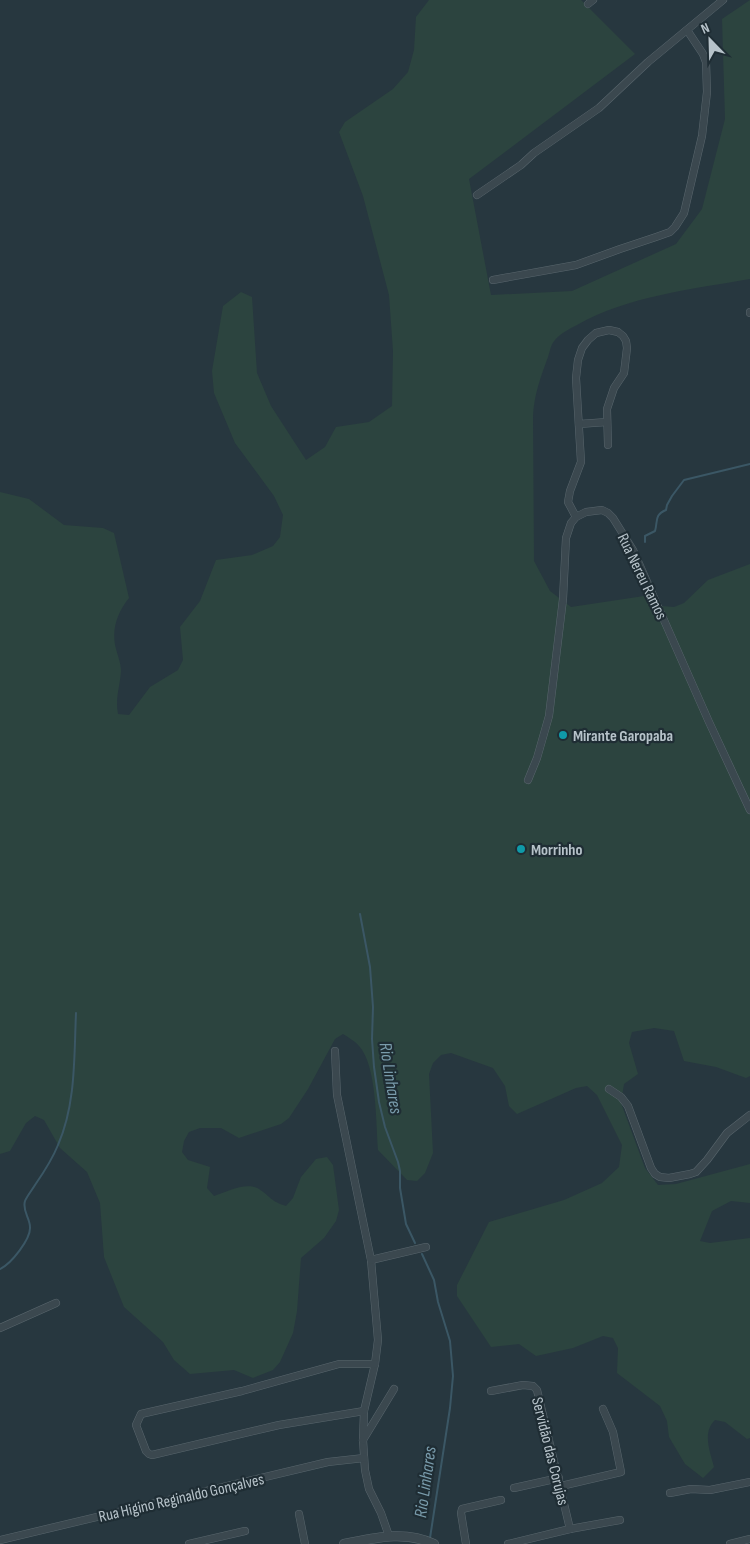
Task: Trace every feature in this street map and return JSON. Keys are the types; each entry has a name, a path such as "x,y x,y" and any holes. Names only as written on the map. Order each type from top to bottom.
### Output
{"street":[{"path":"478,195 598,108 648,62 723,0"},
{"path":"493,280 576,265 670,232 676,227 684,213 702,136 707,92 706,62 703,54 687,30"},
{"path":"528,780 547,727 561,620 566,538 571,523 576,517 568,502 581,462 576,378 578,360 582,348 588,340 596,333 609,330 618,332 623,336 627,348 624,373 610,398 607,409 608,445"},
{"path":"579,424 607,422"},
{"name":"Rua Nereu Ramos","path":"576,517 596,510 608,513 633,550 750,810"},
{"path":"335,1051 337,1095 371,1260 378,1340 375,1364 364,1411 364,1458 369,1489 381,1513 389,1536"},
{"path":"609,1089 621,1097 628,1106 651,1168 660,1178 677,1177 698,1170 727,1134 750,1115"},
{"path":"371,1260 426,1247"},
{"path":"0,1328 56,1303"},
{"path":"364,1411 279,1425 152,1455 146,1451 136,1424 141,1414 242,1392 339,1364 375,1364"},
{"name":"Servidão das Corujas","path":"491,1391 529,1385 533,1386 536,1390 570,1529"},
{"path":"363,1440 394,1389"},
{"path":"561,1486 621,1472 613,1432 603,1409"},
{"name":"Rua Higino Reginaldo Gonçalves","path":"0,1540 328,1462 364,1458"},
{"path":"514,1488 559,1478"},
{"path":"670,1494 691,1489 710,1490 750,1482"},
{"path":"466,1544 462,1509 501,1500"},
{"path":"299,1514 305,1544"},
{"path":"508,1544 570,1529 620,1520"},
{"path":"189,1544 245,1531"},
{"path":"344,1544 389,1536 434,1544"},
{"path":"730,1544 750,1539"}],"green space":[{"path":"429,0 581,0 635,54 469,179 491,295 572,291 676,244 702,209 725,119 722,19 750,0 750,279 639,300 597,315 565,331 552,346 538,386 533,416 534,561 550,591 571,607 644,596 649,605 674,607 684,603 708,580 750,564 750,1076 746,1078 716,1067 684,1061 674,1031 654,1028 632,1032 629,1043 638,1074 624,1084 621,1103 645,1168 658,1185 676,1184 750,1164 750,1203 731,1201 712,1211 700,1241 710,1243 750,1238 750,1438 747,1439 725,1422 715,1420 711,1425 708,1436 714,1467 703,1478 685,1464 669,1437 667,1421 660,1406 617,1373 618,1348 613,1338 603,1336 573,1348 536,1356 519,1344 491,1347 457,1296 457,1285 489,1222 564,1200 602,1183 619,1167 622,1145 597,1095 587,1086 576,1088 517,1114 509,1106 505,1086 493,1068 451,1053 441,1055 433,1063 429,1074 433,1153 425,1173 417,1181 407,1180 378,1150 374,1096 369,1067 365,1055 359,1046 343,1034 335,1039 308,1089 289,1118 281,1124 239,1138 221,1128 200,1128 189,1132 184,1141 182,1152 188,1160 210,1167 207,1188 214,1196 249,1186 259,1189 274,1201 286,1206 293,1198 301,1177 316,1159 327,1157 333,1165 339,1210 336,1221 324,1238 301,1258 297,1311 293,1333 280,1362 273,1370 253,1378 234,1370 190,1374 174,1360 163,1342 124,1307 104,1257 100,1203 87,1172 60,1148 44,1120 35,1116 26,1123 10,1151 0,1154 0,492 29,499 64,525 103,528 114,533 129,598 118,616 114,635 121,671 117,708 118,714 129,715 150,687 178,670 183,660 180,627 200,601 216,560 252,555 273,546 280,537 283,515 274,496 235,443 214,393 212,371 223,306 241,292 252,297 257,373 271,406 306,460 325,447 336,427 369,422 392,406 393,351 389,295 363,196 339,132 345,122 393,89 408,72 414,50 416,17"}],"waterway":[{"path":"645,542 645,536 655,531 658,516 666,510 672,496 684,480 750,464"},
{"name":"Rio Linhares","path":"360,914 370,967 373,1007 372,1039 379,1102 385,1127 400,1171 400,1188 406,1224 415,1243"},
{"path":"0,1269 15,1257 27,1238 30,1227 24,1205 25,1201 50,1161 64,1129 73,1080 76,1013"},
{"name":"Rio Linhares","path":"422,1254 434,1280 438,1302 450,1341 453,1376 450,1408 430,1538"}],"place":[{"name":"Mirante Garopaba","path":"563,735"},
{"name":"Morrinho","path":"521,849"}]}
